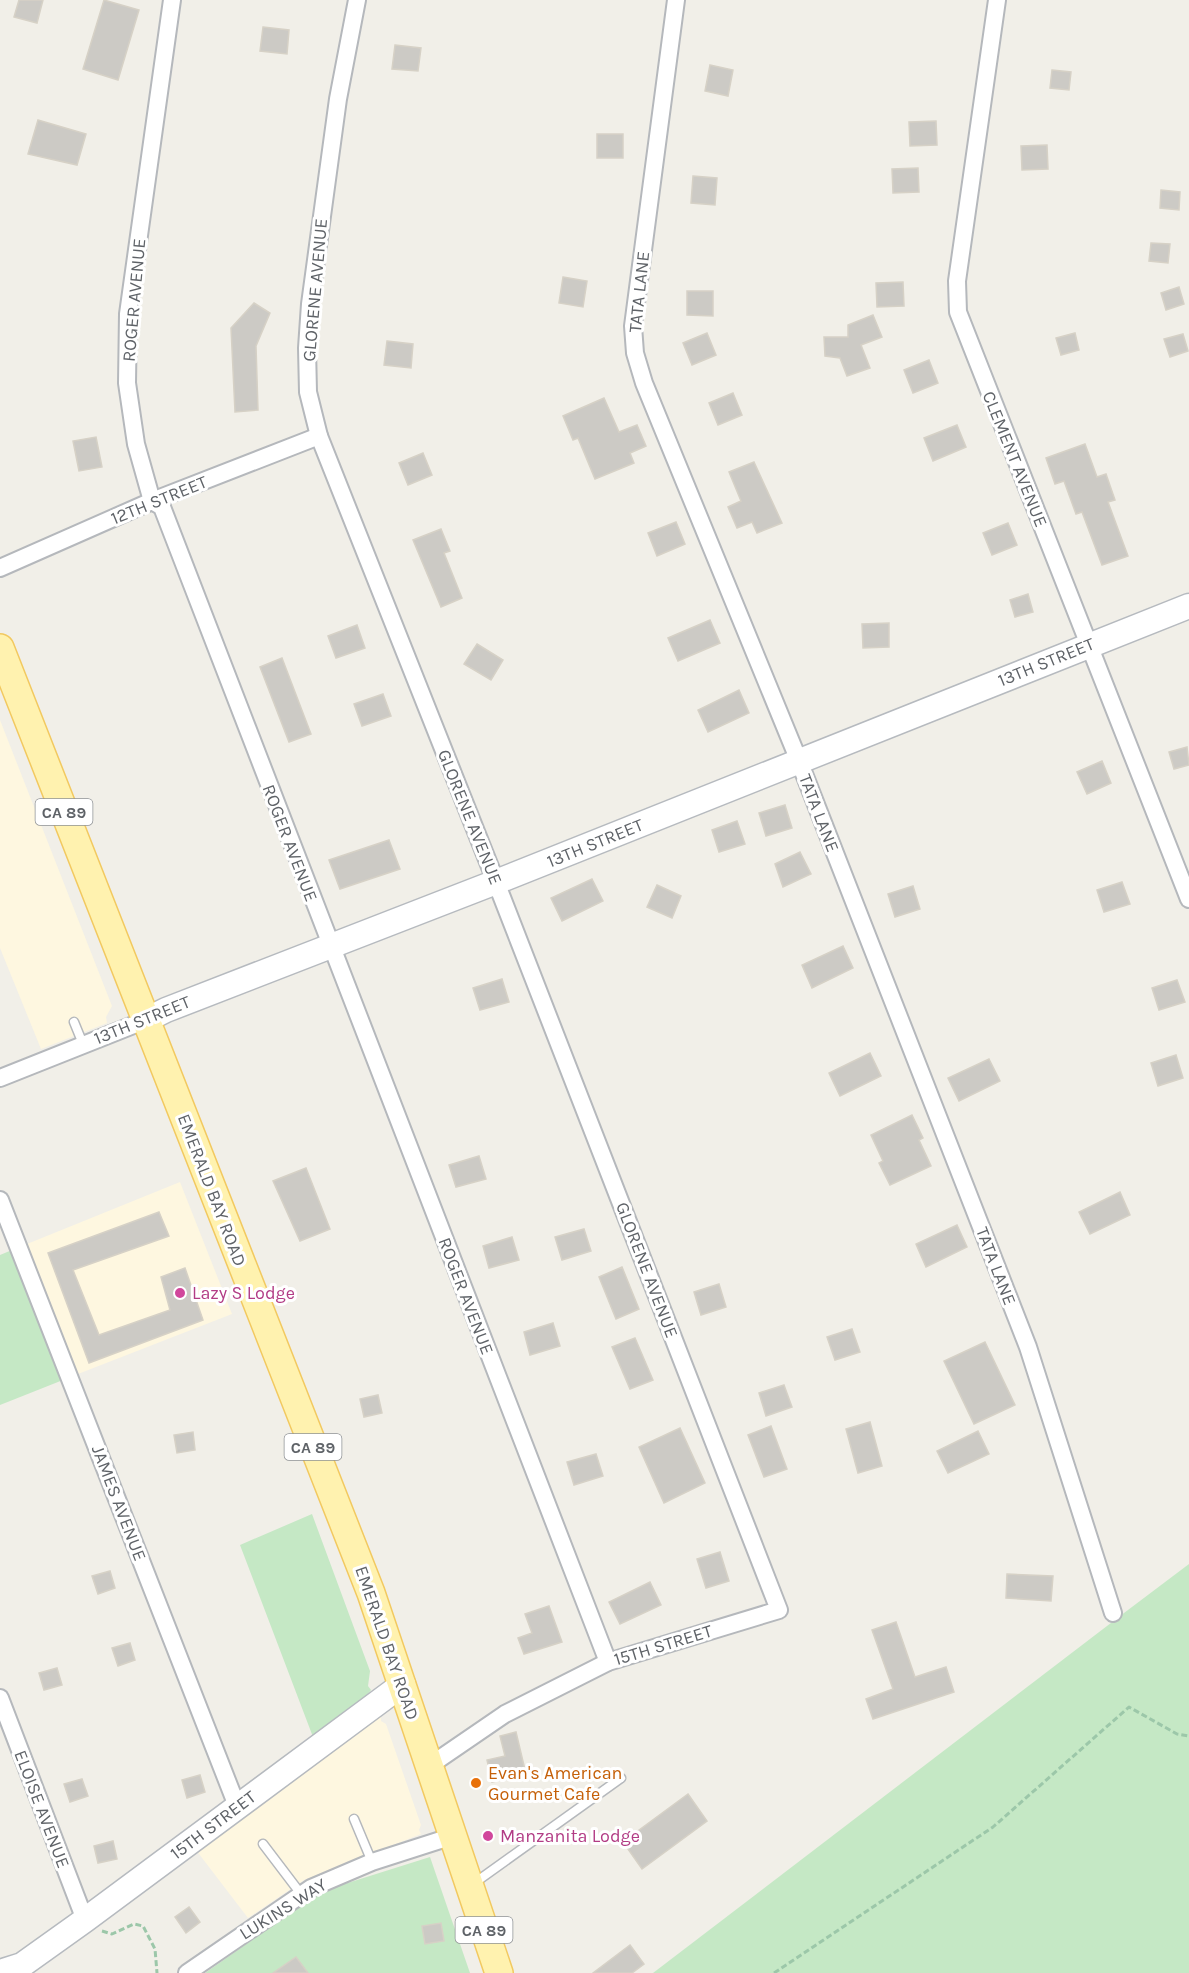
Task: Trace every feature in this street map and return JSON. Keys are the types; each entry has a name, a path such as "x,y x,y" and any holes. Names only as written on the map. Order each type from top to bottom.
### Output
{"main road":[{"name":"EMERALD BAY ROAD","path":"0,648 367,1583 499,1973"}],"street":[{"name":"ROGER AVENUE","path":"172,0 128,314 127,383 136,444 152,501 162,507 330,948 608,1662"},
{"name":"GLORENE AVENUE","path":"357,0 338,99 310,304 307,348 308,392 319,436 496,882 779,1610"},
{"name":"TATA LANE","path":"676,0 633,326 635,353 644,383 799,761 1028,1347 1113,1613"},
{"name":"CLEMENT AVENUE","path":"997,0 957,281 958,312 1189,899"},
{"name":"12TH STREET","path":"0,568 152,501 319,436"},
{"name":"13TH STREET","path":"0,1078 166,1010 330,948 1189,606"},
{"name":"JAMES AVENUE","path":"0,1200 237,1806"},
{"name":"15TH STREET","path":"429,1766 505,1714 608,1662 779,1610"},
{"name":"15TH STREET","path":"13,1970 89,1918 403,1684"},
{"name":"ELOISE AVENUE","path":"0,1698 89,1918"},
{"name":"LUKINS WAY","path":"188,1973 301,1894 372,1862 453,1836"}],"lane":[{"path":"74,1022 83,1044"},
{"path":"470,1886 621,1778"},
{"path":"354,1819 372,1862"},
{"path":"263,1844 301,1894"}],"path":[{"path":"774,1973 993,1827 1129,1707 1177,1734 1189,1736"},
{"path":"89,1918 98,1930 106,1934 112,1934 134,1924 143,1926 155,1949 157,1973"}],"shaded area":[{"path":"0,720 112,1006 106,1017 107,1023 41,1049 0,948"},
{"path":"180,1182 232,1314 78,1374 27,1244"},
{"path":"381,1716 381,1721 386,1724 421,1825 419,1830 421,1834 304,1880 248,1918 196,1850"}],"green space":[{"path":"12,1250 63,1380 0,1405 0,1255"},
{"path":"312,1514 370,1671 368,1686 371,1690 365,1698 313,1737 240,1545"},
{"path":"1189,1564 1189,1973 653,1973 1124,1613"},
{"path":"430,1857 470,1973 205,1973 309,1900 338,1886"}],"building":[{"path":"19,0 43,0 37,23 14,17"},
{"path":"104,0 139,10 118,80 83,69"},
{"path":"263,27 289,30 287,54 260,51"},
{"path":"395,45 421,48 418,71 392,69"},
{"path":"710,65 733,70 728,96 705,91"},
{"path":"1052,70 1071,72 1069,90 1050,88"},
{"path":"38,120 86,134 77,165 28,154"},
{"path":"936,121 937,145 910,146 909,122"},
{"path":"597,134 623,134 623,158 597,158"},
{"path":"1047,145 1048,169 1022,170 1021,146"},
{"path":"918,168 919,192 893,193 892,169"},
{"path":"693,176 717,178 715,205 691,203"},
{"path":"1161,190 1180,192 1179,210 1160,208"},
{"path":"1151,243 1170,244 1168,263 1149,261"},
{"path":"563,277 587,281 583,307 559,303"},
{"path":"903,282 904,306 877,307 876,283"},
{"path":"1179,287 1184,304 1166,310 1161,293"},
{"path":"687,291 713,291 713,316 687,315"},
{"path":"254,303 270,313 256,346 258,410 235,412 231,328"},
{"path":"873,315 882,337 861,345 870,368 847,376 840,358 825,356 824,337 848,337 848,325"},
{"path":"707,333 716,355 692,365 683,343"},
{"path":"1075,333 1079,350 1061,355 1056,338"},
{"path":"1183,334 1188,351 1170,357 1164,339"},
{"path":"387,341 413,344 411,368 384,365"},
{"path":"929,360 938,383 913,393 904,370"},
{"path":"733,393 742,415 718,425 709,403"},
{"path":"604,398 619,432 637,425 646,446 630,453 634,463 595,479 578,438 573,440 563,416"},
{"path":"957,425 966,447 933,461 924,438"},
{"path":"96,437 102,467 79,471 73,441"},
{"path":"1085,444 1097,477 1106,474 1115,500 1108,502 1128,556 1102,565 1082,512 1076,514 1064,481 1055,484 1046,458"},
{"path":"423,453 432,475 408,485 399,463"},
{"path":"754,462 782,523 757,533 752,522 737,528 728,507 741,501 729,472"},
{"path":"676,522 685,544 657,556 648,533"},
{"path":"1008,523 1017,545 992,555 983,533"},
{"path":"441,529 450,551 444,553 462,598 441,607 413,540"},
{"path":"1028,594 1033,612 1015,617 1010,600"},
{"path":"710,620 720,643 678,661 668,638"},
{"path":"889,623 889,647 863,648 862,624"},
{"path":"357,625 365,648 336,658 328,636"},
{"path":"477,644 503,660 491,680 464,664"},
{"path":"282,658 311,734 289,742 260,667"},
{"path":"739,690 749,713 708,732 698,710"},
{"path":"383,694 391,716 362,726 354,704"},
{"path":"1187,747 1189,765 1174,769 1169,752"},
{"path":"1102,761 1111,783 1087,794 1077,772"},
{"path":"785,805 792,828 766,836 759,813"},
{"path":"737,821 745,844 719,852 712,830"},
{"path":"389,840 400,869 340,889 329,860"},
{"path":"800,852 811,874 783,887 775,864"},
{"path":"592,879 603,901 562,921 551,898"},
{"path":"1122,882 1130,904 1104,912 1097,890"},
{"path":"657,885 681,896 672,918 647,907"},
{"path":"913,886 920,909 895,917 888,894"},
{"path":"843,946 853,968 812,988 802,965"},
{"path":"502,979 509,1002 480,1010 473,988"},
{"path":"1177,980 1185,1002 1159,1010 1152,988"},
{"path":"870,1053 881,1076 840,1096 829,1073"},
{"path":"1176,1055 1183,1078 1158,1086 1151,1063"},
{"path":"989,1059 1000,1081 959,1101 948,1078"},
{"path":"912,1115 923,1138 919,1140 931,1166 890,1185 879,1163 883,1161 871,1135"},
{"path":"479,1156 486,1179 456,1187 449,1165"},
{"path":"306,1168 330,1229 300,1241 273,1181"},
{"path":"1120,1192 1130,1215 1090,1234 1079,1212"},
{"name":"Lazy S Lodge","path":"159,1212 169,1236 73,1270 99,1335 170,1310 161,1277 185,1268 203,1320 89,1363 48,1253"},
{"path":"957,1225 967,1247 926,1267 916,1244"},
{"path":"584,1229 591,1251 562,1260 555,1237"},
{"path":"512,1237 519,1260 489,1268 483,1246"},
{"path":"622,1267 639,1309 616,1319 599,1277"},
{"path":"719,1284 726,1307 701,1315 694,1292"},
{"path":"553,1323 560,1346 530,1355 524,1332"},
{"path":"852,1329 860,1352 835,1360 827,1337"},
{"path":"635,1338 653,1380 630,1389 612,1347"},
{"path":"985,1342 1015,1405 974,1424 944,1361"},
{"path":"784,1385 792,1407 766,1416 759,1393"},
{"path":"378,1395 382,1413 364,1417 360,1399"},
{"path":"870,1422 882,1466 858,1473 846,1429"},
{"path":"771,1426 787,1469 764,1477 748,1435"},
{"path":"680,1428 705,1483 664,1503 639,1447"},
{"path":"978,1431 989,1454 948,1473 937,1451"},
{"path":"193,1432 195,1450 177,1453 174,1435"},
{"path":"596,1454 603,1476 574,1485 567,1462"},
{"path":"720,1552 729,1581 706,1588 697,1559"},
{"path":"110,1571 115,1588 98,1594 92,1576"},
{"path":"1007,1574 1053,1576 1051,1601 1006,1598"},
{"path":"650,1582 661,1605 620,1624 609,1602"},
{"path":"549,1606 562,1642 524,1654 518,1638 532,1633 525,1614"},
{"path":"896,1622 915,1677 946,1667 954,1692 873,1719 866,1699 893,1689 872,1630"},
{"path":"130,1643 135,1660 118,1666 112,1648"},
{"path":"57,1668 62,1685 44,1690 39,1673"},
{"path":"516,1732 526,1774 492,1782 487,1760 505,1756 500,1736"},
{"path":"200,1775 205,1792 187,1798 182,1780"},
{"path":"82,1779 88,1796 70,1802 64,1784"},
{"path":"688,1794 707,1821 642,1869 623,1842"},
{"path":"113,1841 117,1859 98,1863 94,1846"},
{"path":"189,1907 200,1922 186,1933 175,1917"},
{"path":"441,1923 444,1941 425,1944 422,1926"},
{"path":"630,1945 644,1964 632,1973 593,1973"},
{"path":"296,1957 308,1973 273,1973"}],"place":[{"name":"Lazy S Lodge","path":"180,1293"},
{"name":"Evan's American Gourmet Cafe","path":"476,1783"},
{"name":"Manzanita Lodge","path":"488,1836"}]}
